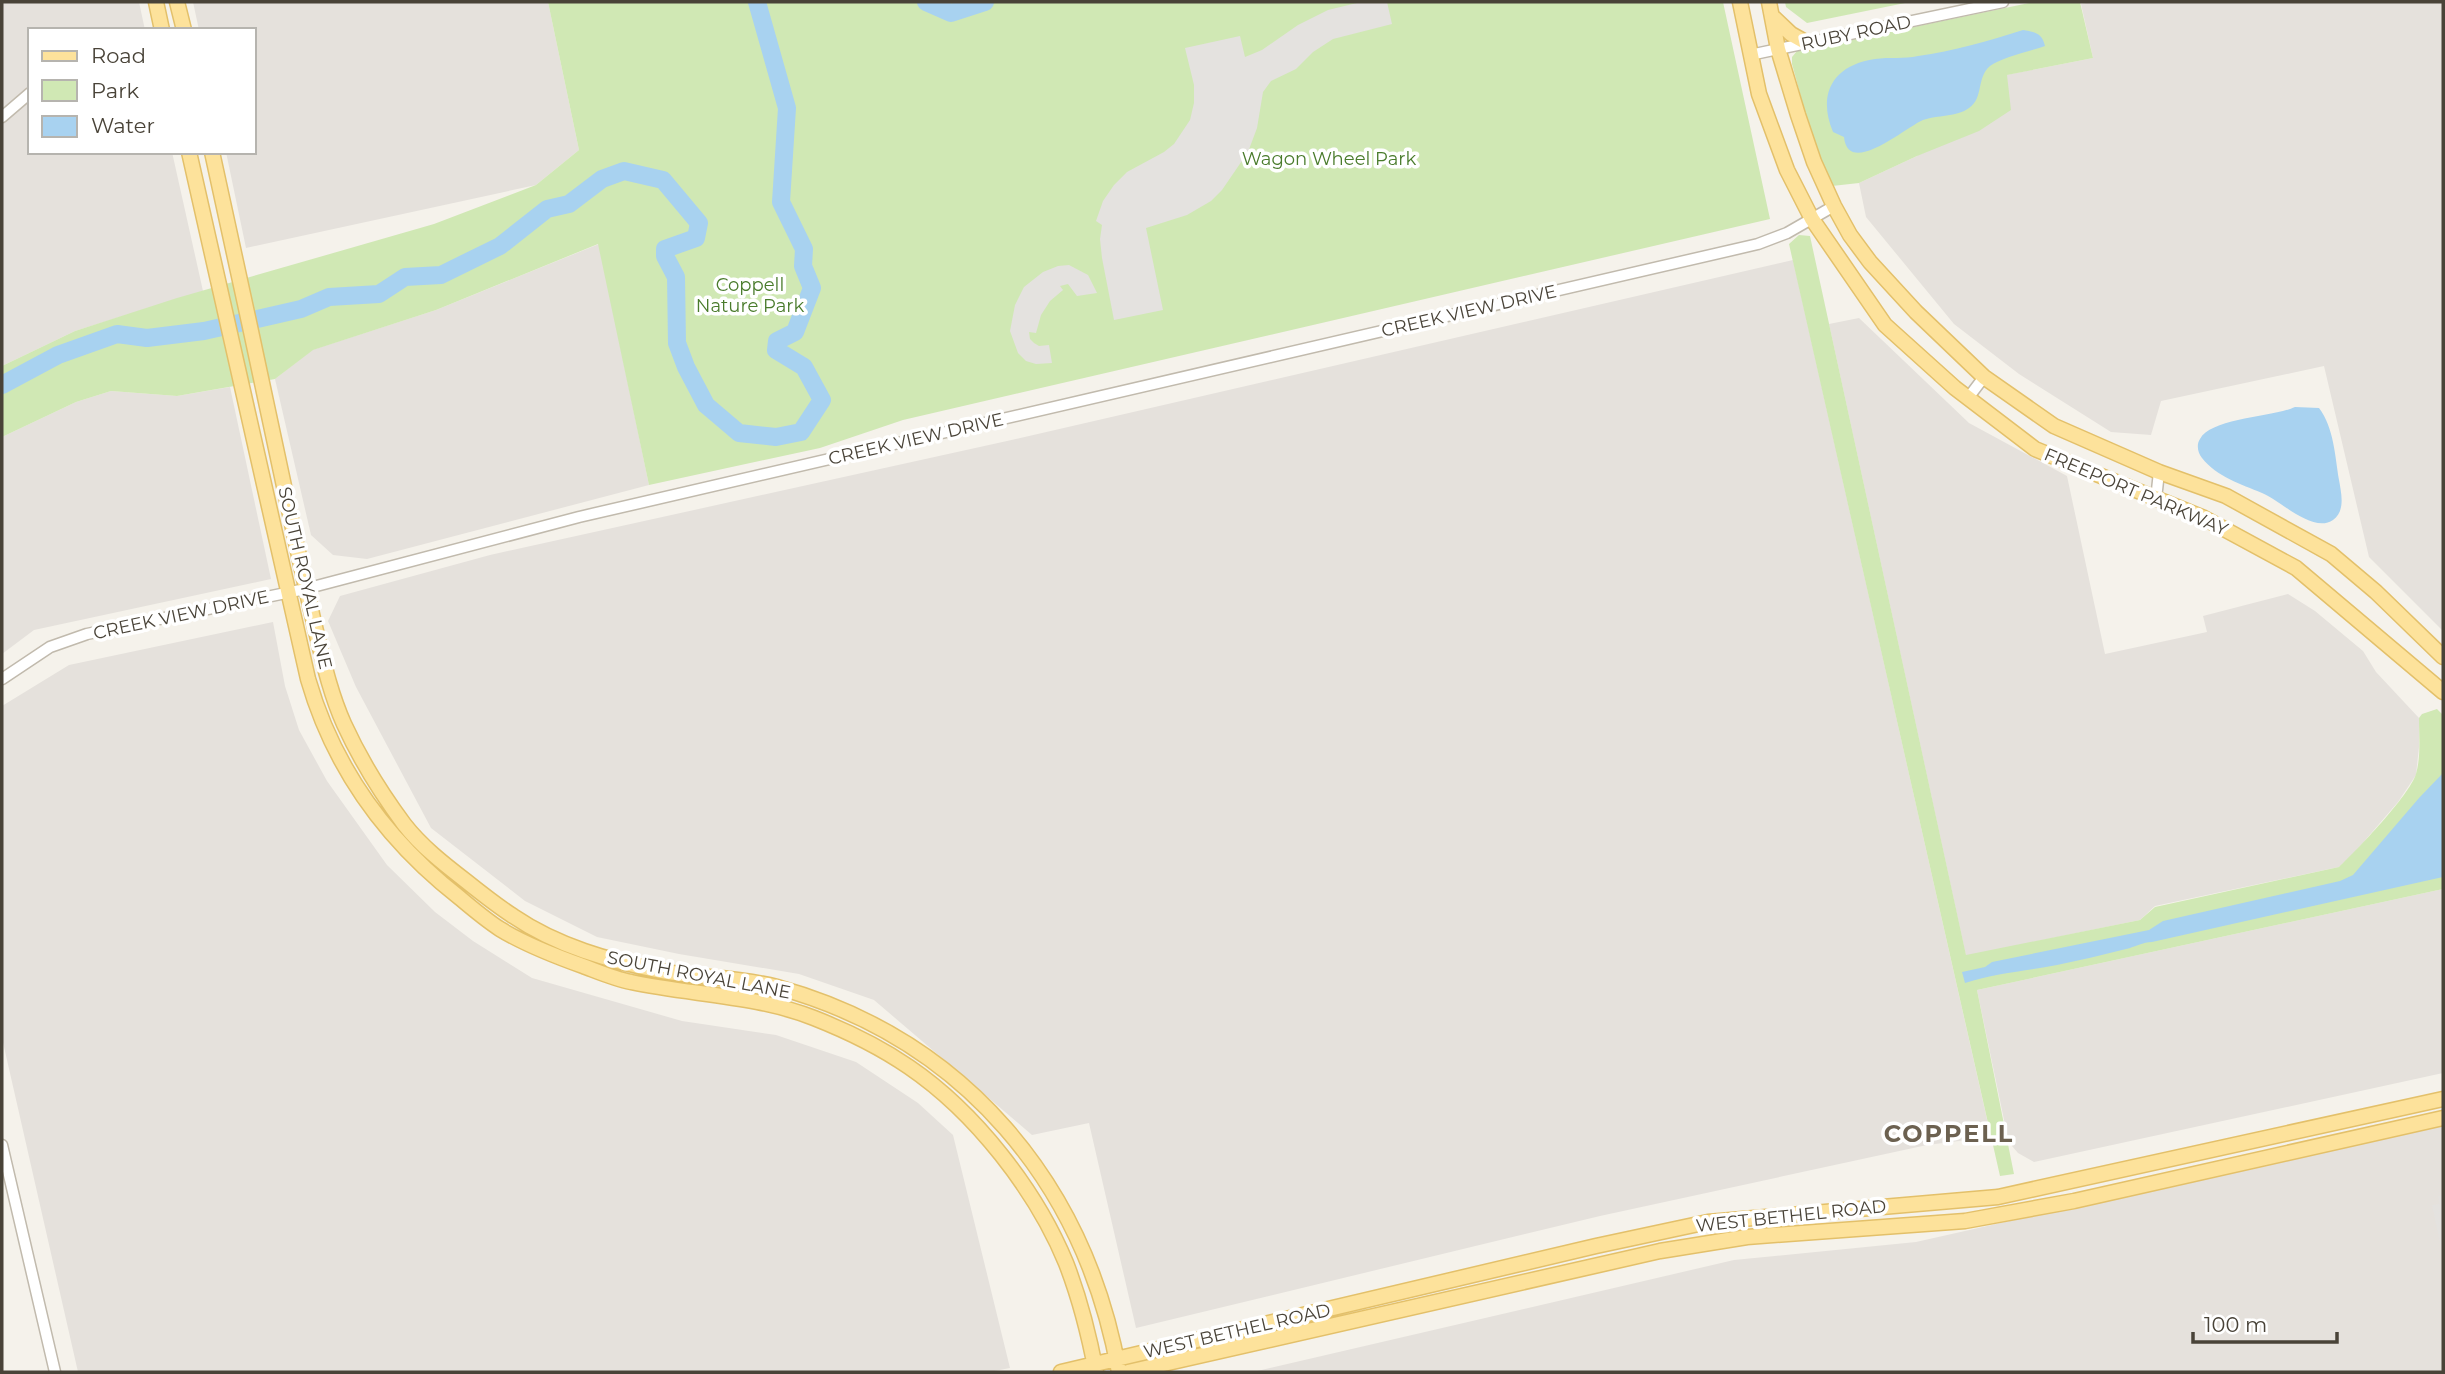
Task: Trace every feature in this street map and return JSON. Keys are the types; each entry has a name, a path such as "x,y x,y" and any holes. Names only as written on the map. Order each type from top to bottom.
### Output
{"main road":[{"path":"156,2 162,28"},
{"path":"177,2 184,28"},
{"name":"FREEPORT PARKWAY","path":"1740,2 1750,55 1771,130 1787,170 1812,219 1885,325 1968,398 2035,449 2202,517 2296,568 2443,691"},
{"path":"1770,8 1780,26 1807,43"},
{"name":"FREEPORT PARKWAY","path":"1770,8 1778,49 1810,150 1834,206 1850,235 1870,262 1916,312 1984,377 2054,426 2226,496 2331,554 2376,592 2443,657"},
{"name":"SOUTH ROYAL LANE","path":"189,154 307,679 334,747 354,782 391,835 431,875 490,922 537,949 628,982 742,999 811,1017 864,1040 910,1068 956,1107 1003,1156 1027,1189 1052,1231 1080,1301 1096,1368"},
{"name":"SOUTH ROYAL LANE","path":"212,154 305,589 328,681 344,723 368,770 404,824 433,853 514,918 582,951 663,971 772,985 812,998 891,1034 920,1052 969,1090 998,1118 1045,1178 1084,1254 1118,1366"},
{"path":"244,400 255,404 264,413 273,435"},
{"path":"391,835 404,824"},
{"path":"742,999 744,980"},
{"path":"956,1107 969,1090"},
{"name":"WEST BETHEL ROAD","path":"1061,1372 1118,1366 1596,1246 1708,1222 1998,1197 2443,1100"},
{"name":"WEST BETHEL ROAD","path":"1128,1372 1660,1251 1747,1237 1965,1221 2051,1205 2443,1118"},
{"path":"2339,1122 2343,1140"},
{"path":"2047,1187 2051,1205"},
{"path":"1810,1212 1811,1231"}],"street":[{"name":"RUBY ROAD","path":"1750,55 2003,2"},
{"path":"2,117 28,95"},
{"name":"CREEK VIEW DRIVE","path":"2,679 50,647 87,634 305,589 579,517 1758,244 1787,233 1834,206"},
{"path":"1968,398 1984,377"},
{"path":"2156,499 2160,471"},
{"path":"2,1145 55,1372"}],"shaded area":[{"path":"2,2 139,2 145,28 28,28 28,154 172,154 203,291 75,331 2,366"},
{"path":"193,2 548,2 579,150 536,185 246,248 226,154 256,154 256,28 199,28"},
{"path":"1361,2 1387,2 1392,24 1333,39 1313,52 1296,69 1271,81 1263,92 1257,128 1248,152 1222,190 1211,201 1187,215 1146,228 1163,310 1114,320 1102,258 1102,225 1096,221 1103,201 1114,185 1127,172 1174,144 1190,120 1194,85 1185,48 1240,36 1245,57 1262,50 1298,25 1328,10"},
{"path":"2443,2 2443,631 2369,557 2324,366 2161,401 2151,435 2111,432 2019,374 1954,324 1866,217 1859,183 1917,156 2006,75 2093,58 2081,4"},
{"path":"599,244 649,485 367,559 333,555 311,535 275,379 312,350 436,310"},
{"path":"1793,260 1991,1137 1927,1145 1600,1216 1136,1328 1089,1123 1032,1135 874,1000 799,974 597,937 525,901 431,828 356,687 328,621 340,596 490,555 1007,441"},
{"path":"1069,265 1088,275 1097,293 1077,296 1068,284 1060,286 1063,290 1050,301 1041,315 1036,333 1029,332 1034,343 1039,346 1049,345 1052,363 1036,364 1026,361 1018,353 1010,331 1015,305 1024,287 1043,272"},
{"path":"1859,318 1969,423 2067,476 2105,654 2207,632 2203,616 2288,594 2315,611 2363,651 2376,672 2419,718 2416,775 2398,802 2339,867 2155,906 2140,920 1966,956 1829,324"},
{"path":"230,387 271,579 34,630 2,654 2,437 76,402 111,391 177,396"},
{"path":"273,622 285,686 299,730 327,781 387,865 435,912 473,941 532,978 682,1021 776,1035 856,1062 918,1103 953,1135 1010,1368 989,1372 78,1372 2,1038 2,706 69,665"},
{"path":"2443,889 2443,1073 2034,1162 2018,1153 2012,1146 2008,1139 1977,990"},
{"path":"2443,1124 2443,1372 1253,1372 1734,1260 1916,1242"},
{"path":"2443,1195 2443,1256 2432,1205 2440,1204 2438,1196"}],"green space":[{"path":"548,2 1723,2 1770,219 903,420 820,448 649,485 598,244 436,310 313,350 275,379 177,396 111,391 76,402 2,437 2,366 75,331 177,298 434,224 536,185 579,150"},
{"path":"1785,2 1910,2 1807,23 1786,7"},
{"path":"2034,2 2080,2 2093,58 2007,75 2011,110 1979,131 1859,183 1832,186 1813,142 1792,64 1792,57 1797,51"},
{"path":"1799,235 1810,236 1966,955 2140,920 2155,907 2339,867 2382,822 2411,784 2419,761 2419,718 2422,714 2437,709 2443,715 2443,889 1977,990 2014,1174 2000,1176 1789,244"}],"water":[{"path":"2023,30 2037,34 2045,46 2008,57 1990,66 1983,76 1977,99 1964,111 1923,120 1879,146 1856,153 1848,148 1844,137 1833,132 1828,118 1828,94 1832,84 1848,68 1875,59 1913,57 1944,51"},
{"path":"2295,407 2319,408 2331,433 2342,501 2337,516 2325,523 2306,519 2269,497 2222,475 2208,465 2199,451 2200,439 2216,427"},
{"path":"2443,773 2443,877 2057,965 1999,974 1965,983 1962,972 1985,967 1992,962 2149,930 2163,921 2340,881 2353,875"}],"waterway":[{"path":"2,385 58,355 117,334 147,338 204,331 301,309 329,297 379,294 405,277 441,275 500,246 547,209 569,204 602,179 624,171 663,180 699,223 696,238 665,249 665,256 676,277 677,343 706,405 739,433 776,437 801,432 822,400 804,367 776,350 777,341 795,332 812,288 803,266 804,249 781,202 787,108 757,2"},
{"path":"926,2 951,13 985,2"}],"district":[{"name":"COPPELL","path":"1949,1134"}],"park label":[{"name":"Wagon Wheel Park","path":"1329,159"},
{"name":"Coppell Nature Park","path":"750,295"}]}
